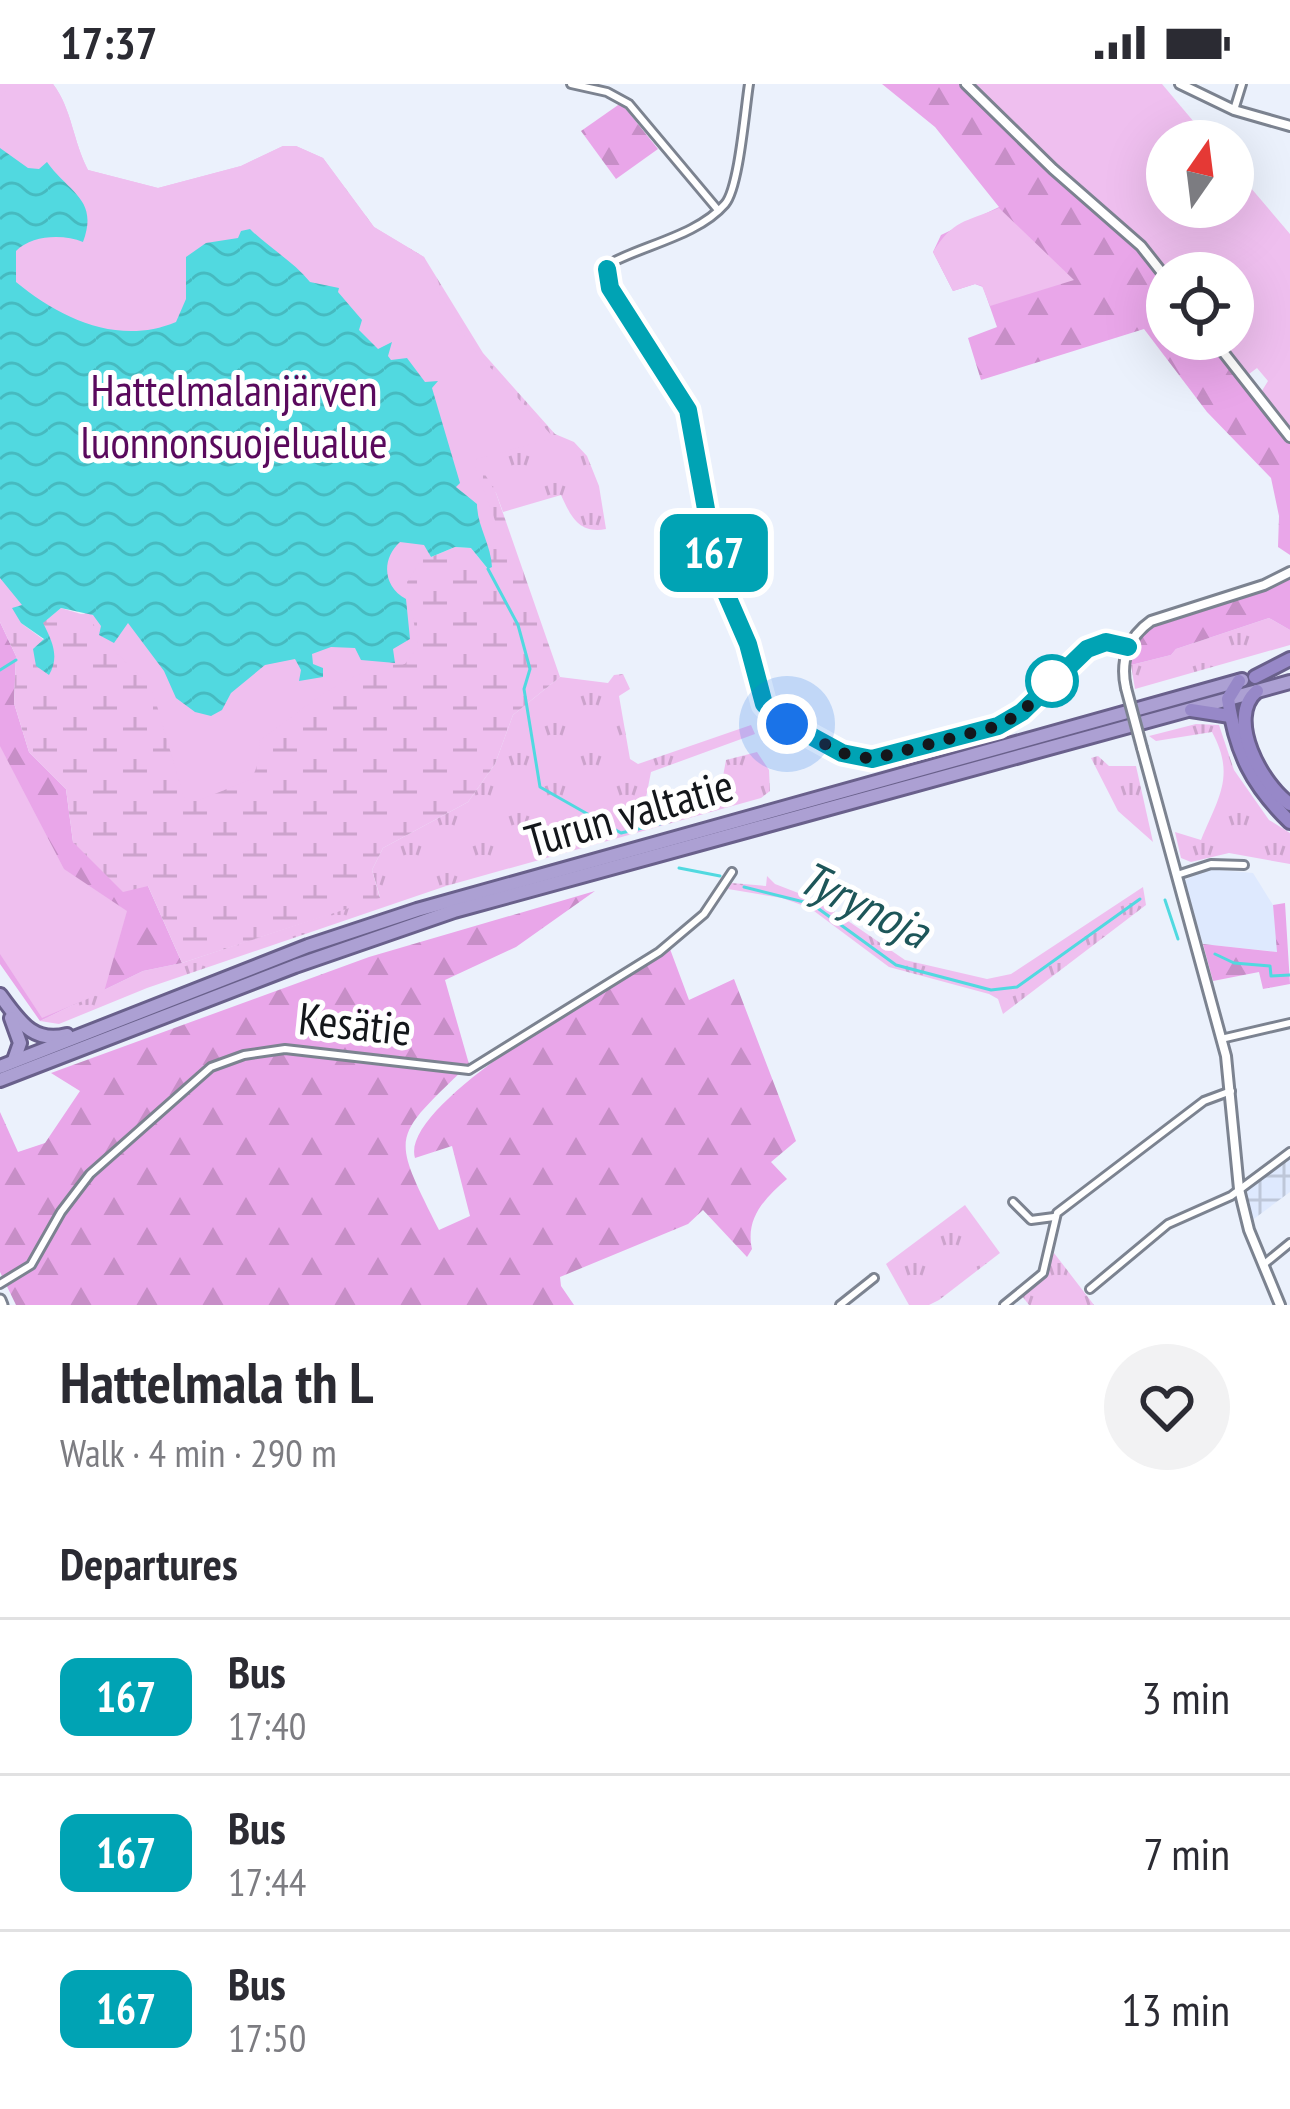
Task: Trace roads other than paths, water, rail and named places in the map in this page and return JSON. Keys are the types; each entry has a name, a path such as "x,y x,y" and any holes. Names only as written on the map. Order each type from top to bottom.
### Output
{"highway":[{"path":"1290,663 1256,684 1244,711 1253,753 1270,787 1290,804"},
{"path":"1239,681 1228,700 1230,716 1252,779 1290,822"},
{"name":"Turun valtatie","path":"7,1064 288,954 417,910 1239,681 1290,682"},
{"name":"Turun valtatie","path":"0,1080 454,910 1228,700 1256,684"},
{"path":"1192,710 1230,716"},
{"path":"0,995 28,1030 42,1037 97,1028"},
{"path":"0,995 20,1036 20,1048 7,1064"}],"street":[{"path":"571,84 608,92 629,104 718,210"},
{"path":"749,84 735,181 727,201 698,224 615,261 607,269 610,288 688,410 718,575 748,644 764,704 776,717 842,753 872,759 998,726 1022,712 1087,649 1106,642 1128,647"},
{"path":"966,84 1146,253"},
{"path":"1180,84 1234,110 1290,125"},
{"path":"1234,110 1242,84"},
{"path":"1230,360 1290,436"},
{"path":"1280,1305 1239,1189 1222,1039 1123,668 1139,629 1169,612 1264,585 1290,572"},
{"path":"1177,875 1211,864 1244,865"},
{"name":"Kesätie","path":"0,1284 31,1264 90,1174 211,1067 244,1055 285,1049 469,1070 658,952 704,914 732,872"},
{"path":"1222,1039 1290,1023"},
{"path":"1012,1202 1031,1220 1054,1217 1204,1100 1231,1091"},
{"path":"1090,1288 1168,1224 1239,1189 1290,1152"},
{"path":"1004,1305 1043,1273 1054,1217"},
{"path":"1263,1265 1290,1243"},
{"path":"840,1305 874,1278"}],"water":[{"name":"Hattelmalanjärven luonnonsuojelualue","path":"0,148 28,168 39,169 47,162 84,206 83,242 48,238 16,251 16,282 52,307 112,330 155,329 176,322 186,299 186,257 206,243 238,238 241,231 250,229 310,282 339,288 362,320 359,330 378,349 392,342 391,360 407,358 425,382 438,381 432,388 460,483 456,487 477,504 492,567 488,569 471,548 455,547 431,557 424,545 400,542 390,556 387,572 393,587 406,599 410,639 393,649 395,663 361,660 355,648 331,647 312,654 313,664 323,668 323,677 299,681 301,670 295,659 265,665 211,716 195,712 176,698 164,671 128,623 114,643 99,635 101,626 93,615 61,608 43,623 54,655 49,675 36,666 33,649 44,639 21,623 12,608 22,605 0,578"}],"waterway":[{"name":"Tyrynoja","path":"488,569 518,625 530,669 524,689 540,787 621,833 668,822"},
{"path":"0,670 16,660"},
{"path":"679,868 720,876"},
{"name":"Tyrynoja","path":"744,887 812,904 896,965 991,990 1017,987 1140,899"},
{"path":"1165,900 1178,939"},
{"name":"Tyrynoja","path":"1215,954 1234,963 1270,966 1271,976 1290,975"}]}
